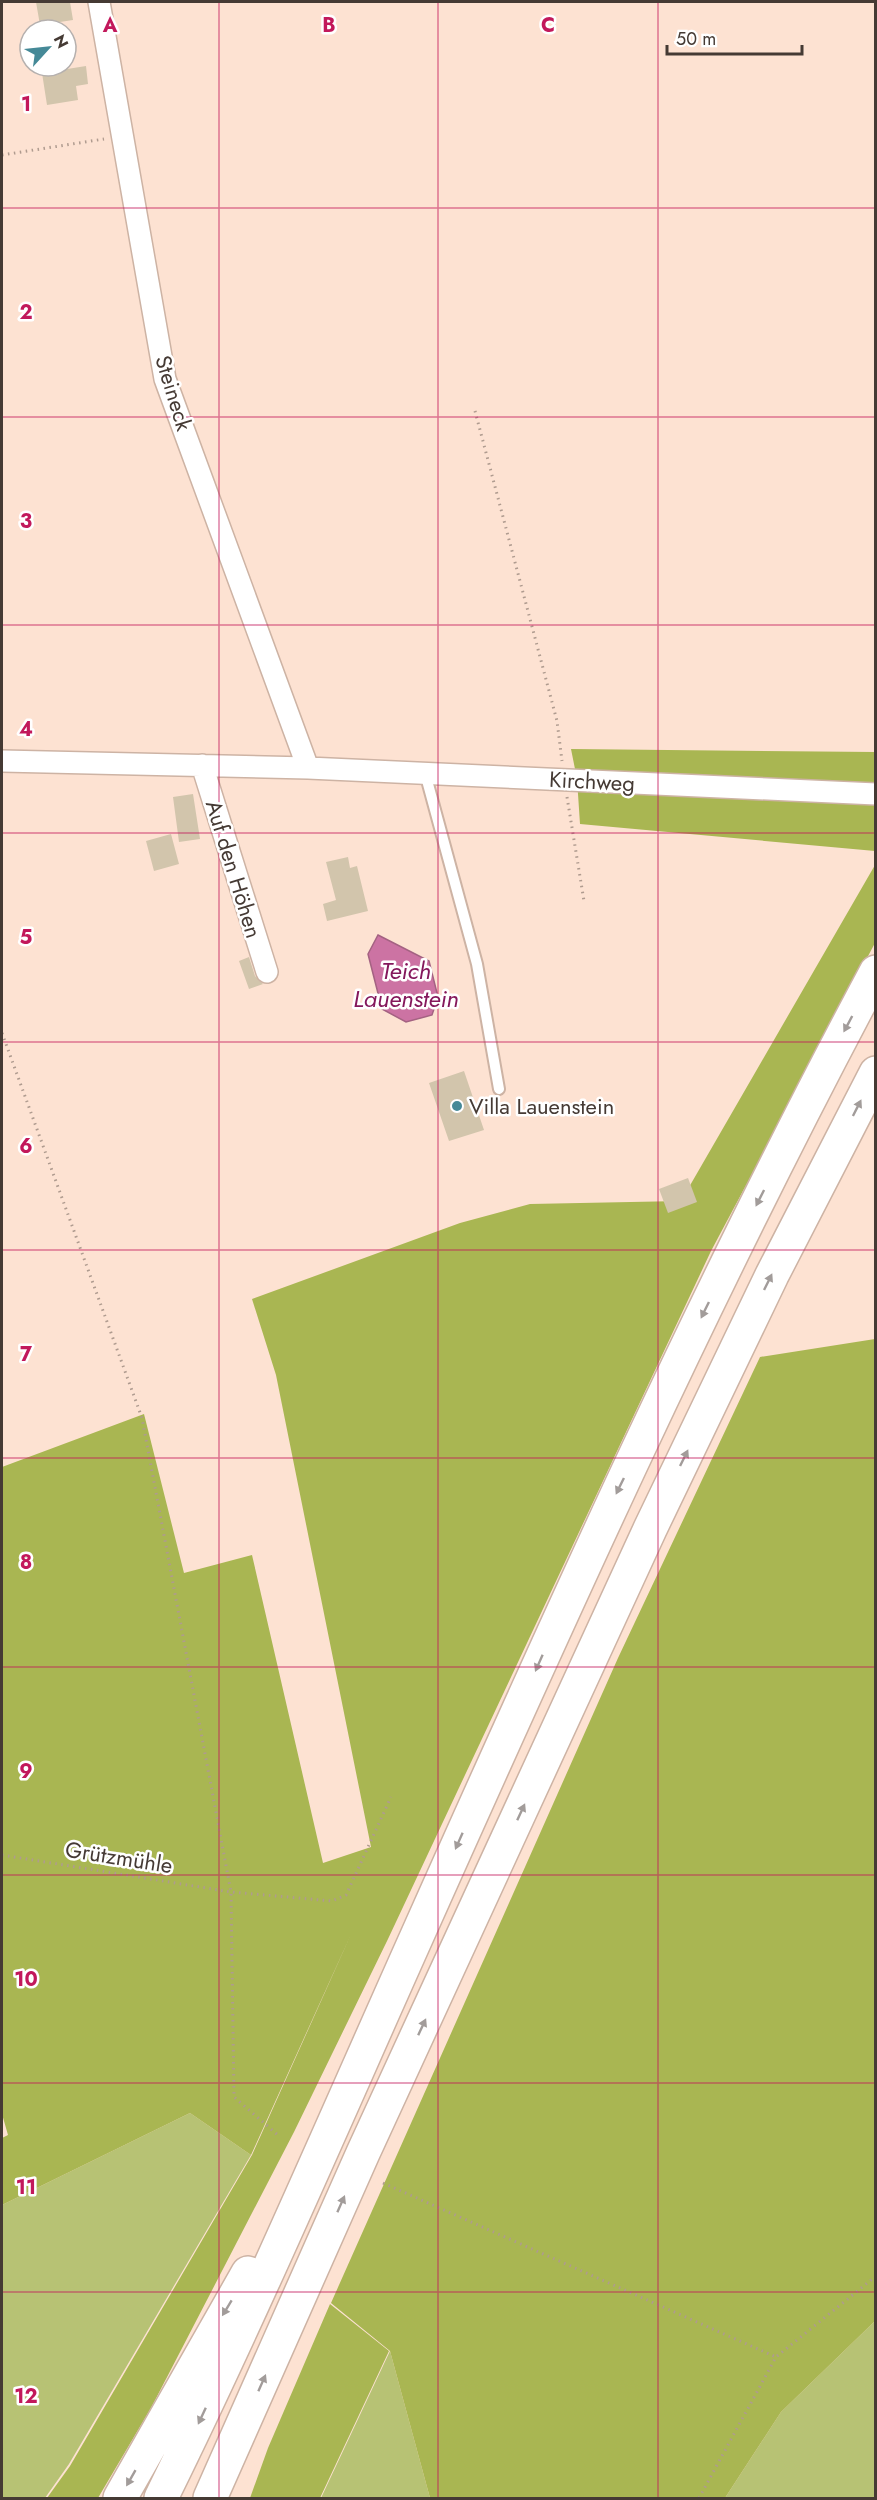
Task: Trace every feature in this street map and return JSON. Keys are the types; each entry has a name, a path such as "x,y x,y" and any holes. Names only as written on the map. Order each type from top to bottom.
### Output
{"highway":[{"path":"161,2499 252,2310 586,1558 730,1257 876,972"},
{"path":"210,2499 363,2153 650,1529 772,1275 876,1073"},
{"path":"120,2499 255,2261 287,2229"}],"street":[{"name":"Steineck","path":"99,2 165,379 308,768"},
{"name":"Auf den Höhen","path":"2,761 308,768"},
{"name":"Auf den Höhen","path":"202,765 267,972"},
{"name":"Kirchweg","path":"308,768 876,794"}],"lane":[{"path":"424,773 477,964 499,1089"}],"path":[{"path":"2,154 121,137"},
{"path":"475,411 557,721 584,901"},
{"path":"2,1033 142,1418 231,1892 234,2097 279,2136"},
{"name":"Grützmühle","path":"2,1855 231,1892 332,1901 346,1895 391,1797"},
{"path":"383,2183 776,2358"},
{"path":"699,2499 776,2358 876,2276"}],"green space":[{"path":"571,749 875,752 875,851 580,824 577,779"},
{"path":"875,865 875,943 711,1251 388,1939 294,2132 151,2408 98,2498 47,2498 70,2466 252,2155 352,1932 251,2155 190,2113 2,2205 2,2138 8,2135 2,2114 2,1467 144,1414 184,1573 252,1555 323,1863 371,1847 276,1375 252,1299 460,1223 530,1204 681,1201"},
{"path":"875,1339 875,2321 781,2412 725,2498 430,2498 390,2351 331,2303 618,1658 760,1357"},
{"path":"190,2113 251,2155 69,2464 45,2498 2,2498 2,2205"},
{"path":"330,2304 389,2351 320,2498 250,2498 268,2448"},
{"path":"875,2321 875,2498 725,2498 781,2412"},
{"path":"390,2351 430,2498 321,2498"}],"water":[{"name":"Teich Lauenstein","path":"378,935 429,961 438,997 432,1015 406,1022 382,1009 368,954"}],"building":[{"path":"36,2 70,2 73,18 39,18"},
{"path":"86,66 88,84 76,86 78,100 47,105 43,78 78,78 78,67"},
{"path":"193,794 200,839 179,842 173,797"},
{"path":"171,834 179,864 154,871 146,841"},
{"path":"348,857 350,868 357,866 368,911 327,921 323,904 336,900 326,862"},
{"path":"249,957 255,976 263,984 249,989 239,961"},
{"name":"Villa Lauenstein","path":"464,1071 484,1130 449,1141 429,1083"},
{"path":"688,1178 697,1202 668,1213 659,1189"}],"place":[{"name":"Villa Lauenstein","path":"457,1106"}]}
